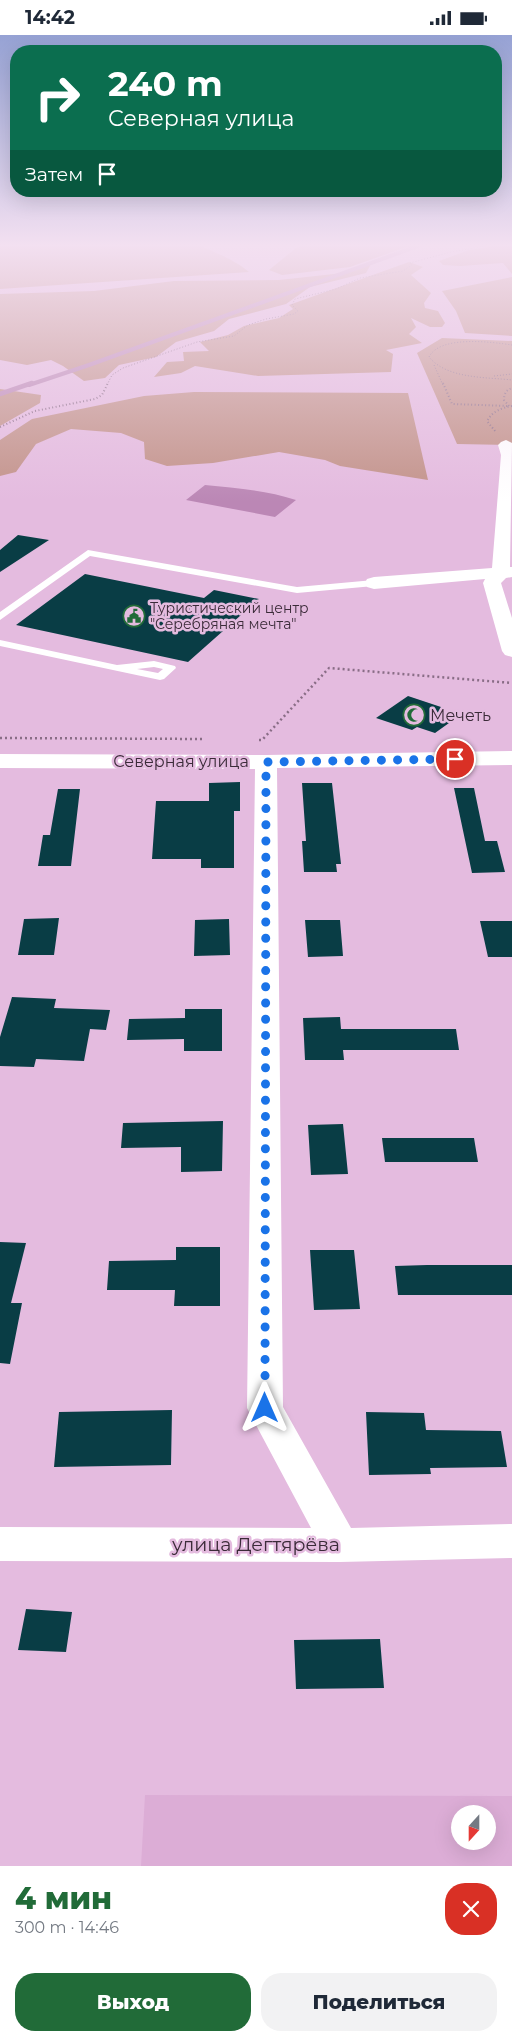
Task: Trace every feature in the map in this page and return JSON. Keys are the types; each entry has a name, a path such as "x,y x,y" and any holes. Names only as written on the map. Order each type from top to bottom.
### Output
{"street":[{"path":"506,445 509,455 506,572"},
{"path":"374,583 506,572"},
{"path":"506,572 492,583 512,651"},
{"path":"259,751 265,1408 340,1545"},
{"name":"Северная улица","path":"0,761 259,751 512,758"},
{"name":"улица Дегтярёва","path":"0,1544 340,1545 512,1541"}],"lane":[{"path":"0,617 88,553 297,590 374,583"},
{"path":"0,643 116,668"}],"path":[{"path":"0,427 35,411 95,399 102,395 112,375 123,368 197,342 234,336 240,331"},
{"path":"511,407 452,404 429,357 432,351 437,348 461,343 512,344"},
{"path":"434,364 446,370 512,380"},
{"path":"476,375 512,374"},
{"path":"511,407 504,400 504,395 508,389 512,388"},
{"path":"506,445 487,421 494,411 511,407"},
{"path":"259,751 262,740 329,668 512,683"},
{"path":"0,738 204,739"}],"shaded area":[{"path":"0,331 212,331 176,342 156,357 119,365 105,378 84,381 51,360 27,365 0,360"},
{"path":"234,331 412,331 409,334 422,343 386,350 393,354 391,372 258,376 195,366 181,373 154,377 167,362 184,361 183,352 209,351 200,342 228,335"},
{"path":"464,331 512,331 512,336"},
{"path":"442,338 512,341 512,445 457,444 417,353"},
{"path":"0,389 41,395 40,403 0,426"},
{"path":"194,392 408,393 428,480 340,466 325,460 279,452 213,463 167,466 145,459 144,442 121,433 71,429 36,444 16,472 0,476 0,440 32,419 144,396"},
{"path":"205,485 239,488 296,500 275,517 186,500"},
{"path":"145,1795 512,1796 512,1866 141,1866"}],"building":[{"path":"18,535 49,540 0,572 0,550"},
{"name":"Туристический центр \"Серебряная мечта\"","path":"85,574 204,598 214,590 259,599 188,662 16,625"},
{"name":"Мечеть","path":"408,696 444,708 439,712 456,718 435,733 417,727 412,730 376,718"},
{"path":"240,782 240,811 234,811 234,868 201,868 201,859 152,859 156,801 209,801 209,783"},
{"path":"302,783 332,783 341,864 336,864 337,872 304,872 302,841 306,841"},
{"path":"454,788 474,788 485,841 497,841 505,872 472,873"},
{"path":"58,789 80,789 71,866 38,866 43,835 50,835"},
{"path":"59,918 54,955 18,955 24,919"},
{"path":"229,919 230,955 194,956 195,920"},
{"path":"305,920 340,920 343,956 308,957"},
{"path":"480,921 512,921 512,957 488,957"},
{"path":"12,997 56,999 54,1008 110,1010 106,1030 90,1029 84,1061 36,1059 34,1067 0,1066 0,1037"},
{"path":"185,1009 222,1009 222,1051 184,1051 184,1039 127,1040 129,1019 185,1018"},
{"path":"340,1017 341,1029 456,1029 459,1050 343,1050 344,1060 305,1060 303,1018"},
{"path":"223,1121 222,1171 181,1172 181,1147 121,1148 123,1123"},
{"path":"343,1124 348,1174 311,1175 308,1125"},
{"path":"382,1138 474,1138 478,1162 385,1162"},
{"path":"0,1242 26,1243 11,1303 22,1303 10,1364 0,1363"},
{"path":"176,1247 220,1247 220,1306 174,1306 175,1290 107,1290 109,1261 176,1260"},
{"path":"310,1250 354,1250 360,1309 314,1310"},
{"path":"512,1265 512,1295 398,1295 395,1266"},
{"path":"172,1410 171,1465 54,1467 59,1412"},
{"path":"366,1412 424,1413 426,1430 501,1431 507,1467 430,1468 431,1474 369,1475"},
{"path":"26,1609 72,1612 66,1652 18,1650"},
{"path":"380,1639 384,1688 296,1689 294,1640"}],"waterway":[{"path":"29,385 182,331"},
{"path":"0,394 32,383"}],"place":[{"name":"Туристический центр \"Серебряная мечта\"","path":"134,616"},
{"name":"Мечеть","path":"414,715"}],"route":[{"path":"265,1408 266,762 455,759"}]}
